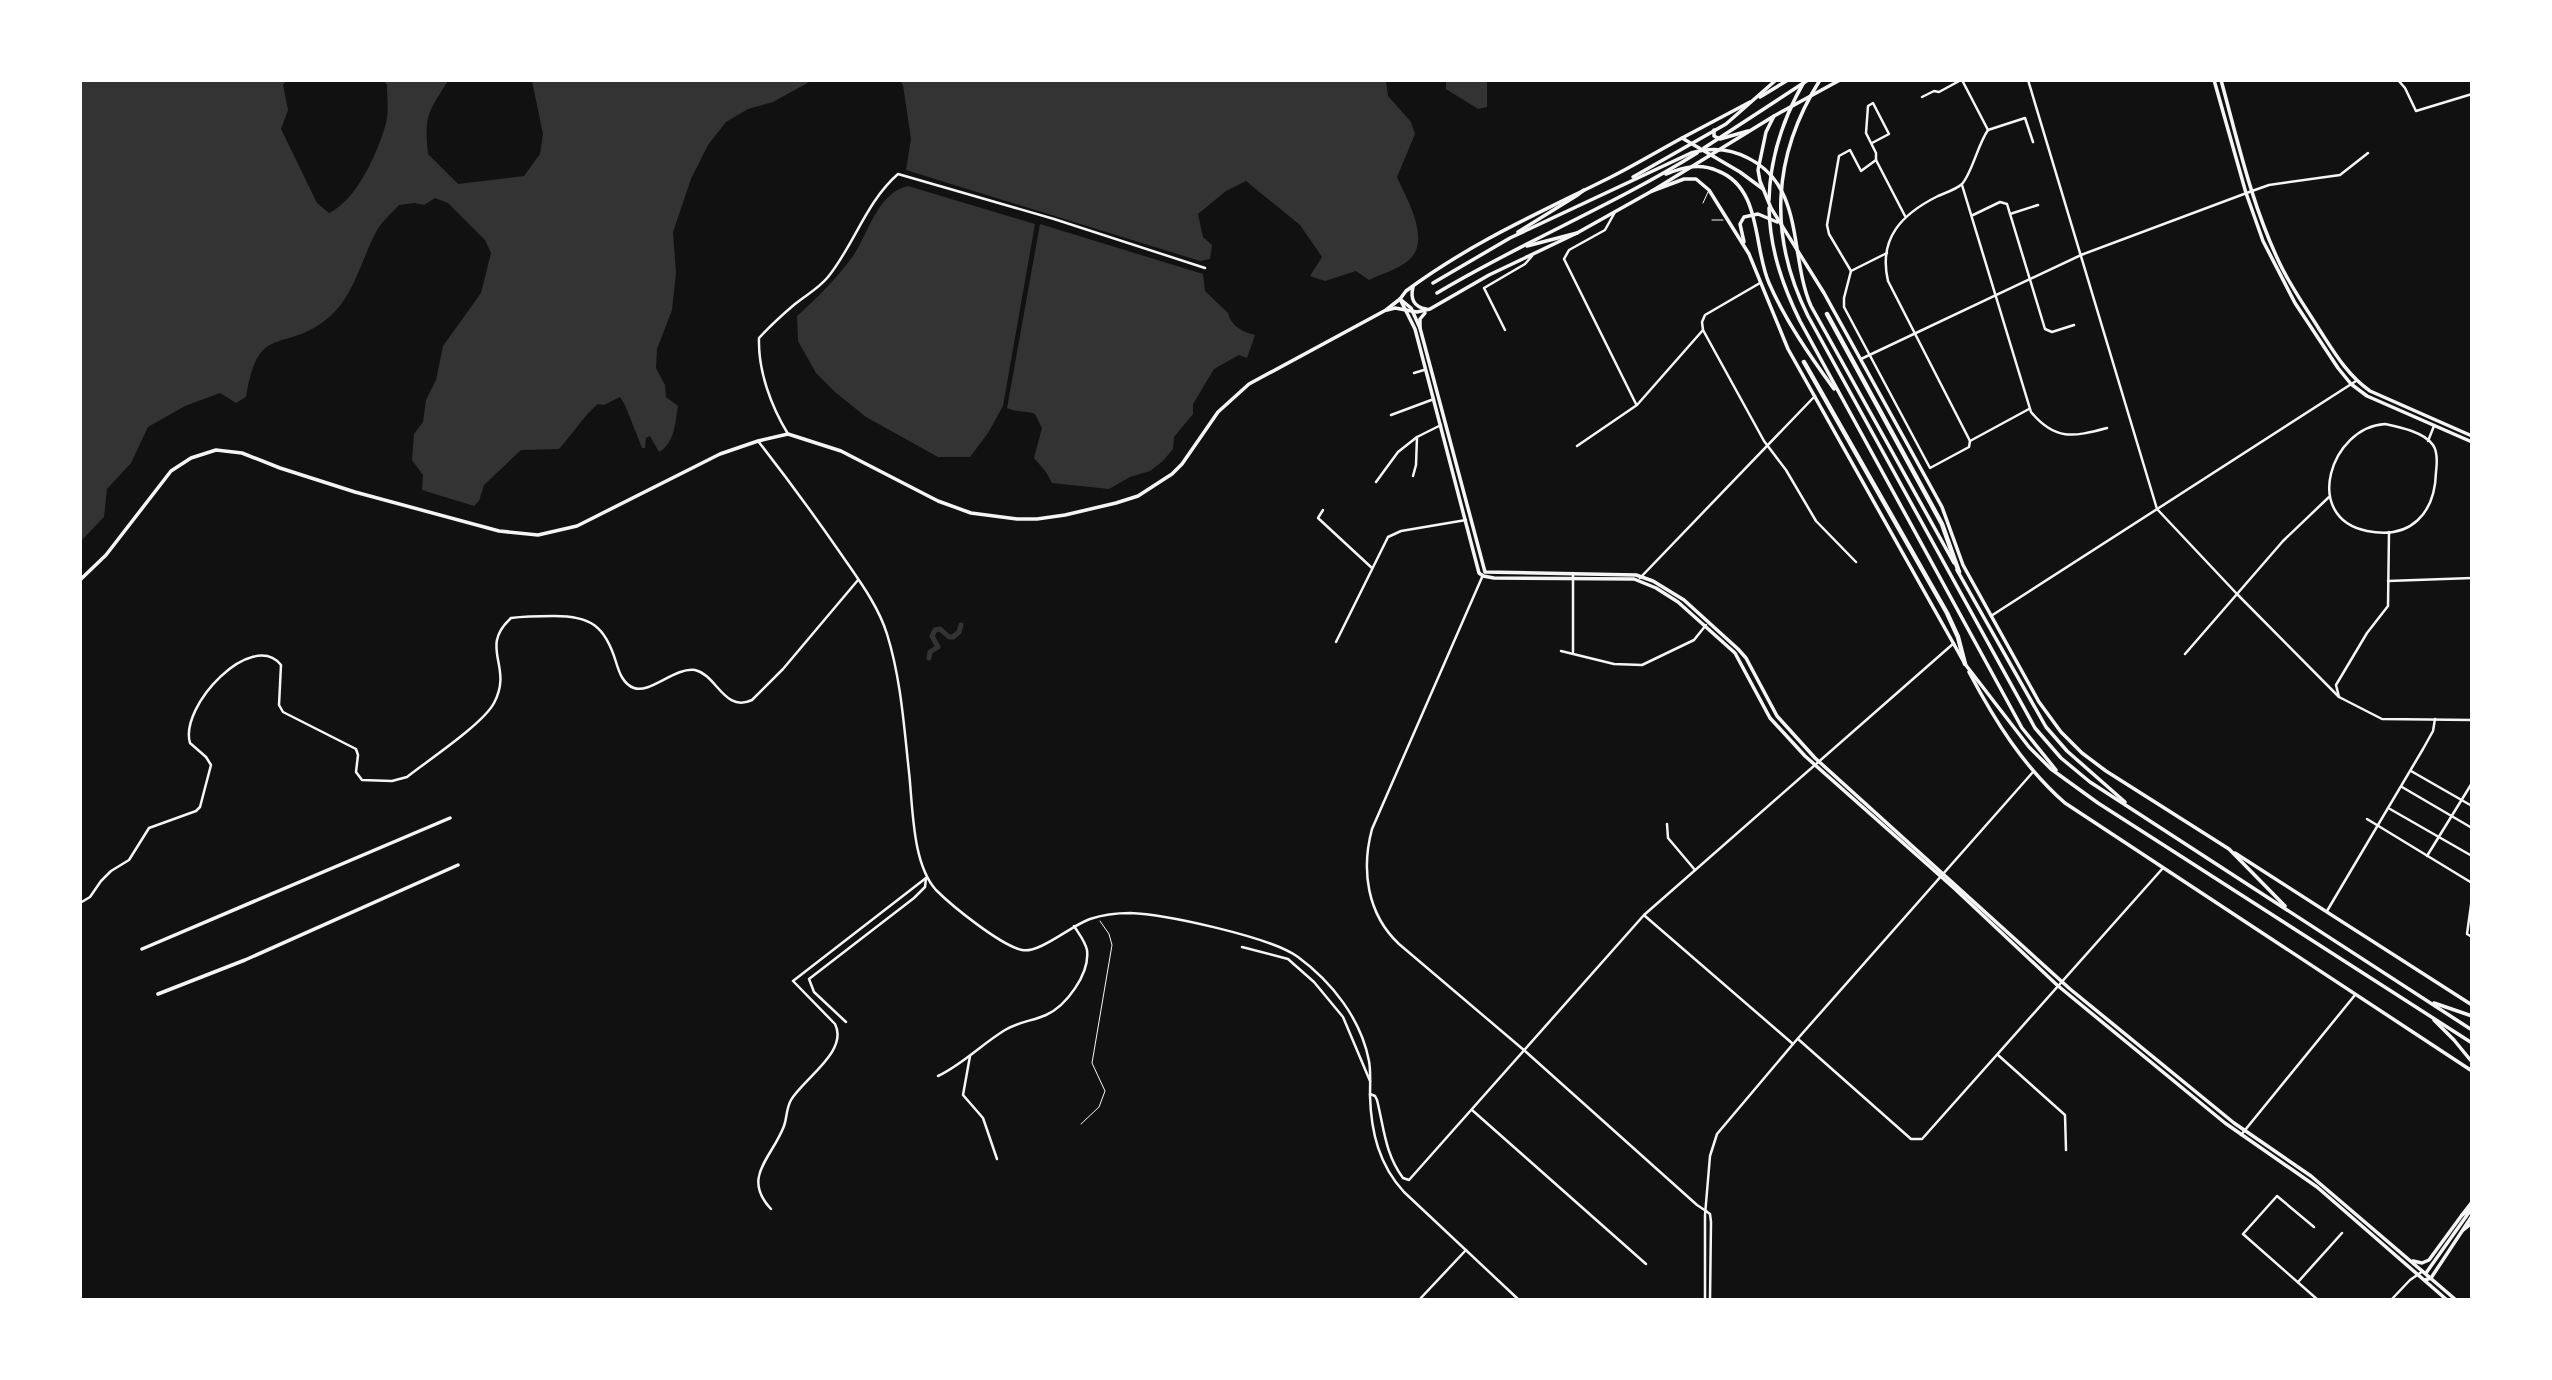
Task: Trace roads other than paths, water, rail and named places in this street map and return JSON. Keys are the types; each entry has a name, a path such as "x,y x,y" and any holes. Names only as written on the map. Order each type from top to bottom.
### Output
{"highway":[{"path":"1827,314 1942,524 1959,572"},
{"path":"1804,362 1947,613 1958,637 1965,664"}],"main road":[{"path":"1510,238 1620,184 1726,124 1776,80"},
{"path":"80,580 106,555 171,471 191,458 216,450 242,453 279,468 355,492 499,531 538,535 578,526 720,454 758,441 788,435 841,451 955,509 971,513 1017,519 1065,515 1127,500 1156,486 1182,464 1213,419 1249,384 1386,310 1414,285 1465,251 1788,80"},
{"path":"1437,293 1518,248 1656,178 1807,80"},
{"path":"1807,80 1785,119 1774,153 1770,185 1770,233 1782,281 1827,377"},
{"path":"1820,80 1801,114 1787,151 1780,191 1785,249 1796,288 1839,372 2028,717 2047,743 2070,766 2472,1030"},
{"path":"1420,328 1420,318 1430,309 1489,275 1615,212 1773,116 1840,80"},
{"path":"2214,80 2246,193 2276,269 2319,340 2351,384 2367,396 2472,442"},
{"path":"2221,80 2252,191 2281,266 2318,328 2357,381 2370,391 2472,436"},
{"path":"1748,131 1720,139 1713,133 1749,103"},
{"path":"1773,116 1768,124 1759,159 1759,175 1779,223 1824,293 1946,514 1958,554 2039,702 2066,737 2106,771 2472,1005"},
{"path":"1682,138 1763,189"},
{"path":"1620,184 1678,158 1706,149 1724,149 1743,155 1760,164 1773,177 1785,196 1791,214 1800,275 1811,306 2046,727 2067,751 2132,809"},
{"path":"1656,178 1680,169 1703,167 1722,172 1740,186 1749,203 1758,251 1768,282 1841,399 2022,728 2044,758 2068,781"},
{"path":"1652,191 1684,179 1696,179 1703,183 1749,254"},
{"path":"1433,283 1584,190"},
{"path":"1779,223 1754,214 1744,217 1740,228 1780,335 1997,722 2033,772 2065,803 2472,1070"},
{"path":"1518,248 1577,233"},
{"path":"1414,285 1411,295 1413,302 1419,307 1430,309"},
{"path":"1400,299 1413,321 1429,369"},
{"path":"1400,299 1408,304 1420,328 1436,398 1484,574"},
{"path":"1386,310 1406,310 1414,313 1430,309"},
{"path":"1444,424 1478,570 1484,574 1640,578 1684,600 1738,649 1780,720 1818,760 2059,983 2243,1133 2317,1187 2448,1300"},
{"path":"1640,578 1672,598 1706,625 1737,656 1772,721 1814,764 1942,875"},
{"path":"1965,664 2029,747 2068,781 2098,803 2472,1043"},
{"path":"142,950 450,818"},
{"path":"2229,849 2291,913"},
{"path":"158,994 282,943 458,865"},
{"path":"2428,1001 2472,1016"},
{"path":"2427,1014 2472,1062"},
{"path":"2243,1133 2311,1176 2456,1300"},
{"path":"2408,1258 2417,1262 2429,1260 2472,1202"},
{"path":"2462,1215 2472,1209"},
{"path":"2425,1280 2424,1272 2472,1209"},
{"path":"2425,1280 2431,1278 2472,1216"},
{"path":"2462,1231 2472,1223"}],"street":[{"path":"1922,97 1962,80 1988,130"},
{"path":"2028,80 2157,509 2339,697 2382,719 2472,720"},
{"path":"2398,80 2416,111 2472,94"},
{"path":"1872,143 1889,134 1872,103 1867,106 1866,133 1877,153 1876,160 1905,217"},
{"path":"1876,160 1861,171 1850,150 1839,156 1827,229 1851,271 1844,307 1930,468 1969,447 1970,441 1888,281 1887,253 1892,234 1916,207 1962,184 1988,130 2025,118 2033,142"},
{"path":"1861,359 2081,256 2252,191 2340,176 2368,153"},
{"path":"788,435 771,401 758,354 759,338 828,277 874,201 886,184 898,174 1054,219 1205,268"},
{"path":"1962,184 2029,409 2042,425 2054,433 2070,436 2107,428"},
{"path":"1971,216 2002,202 2007,204 2045,329 2052,332 2074,325"},
{"path":"2010,214 2038,205"},
{"path":"1615,212 1605,230 1569,250 1564,260 1637,405"},
{"path":"1851,271 1887,253"},
{"path":"1505,330 1484,288 1525,264 1533,254"},
{"path":"1760,283 1705,315 1703,330 1766,445 1786,470 1816,521 1856,562"},
{"path":"1577,446 1637,405 1703,330"},
{"path":"1414,373 1429,369"},
{"path":"1992,616 2357,381"},
{"path":"1640,578 1815,396"},
{"path":"1391,415 1436,398"},
{"path":"1970,441 2029,409"},
{"path":"1376,482 1398,452 1417,437 1444,424"},
{"path":"2385,424 2428,441 2436,451 2434,496 2418,521 2407,528 2389,532 2365,531 2347,523 2335,513 2329,497 2336,460 2352,438 2363,429 2385,424"},
{"path":"2428,441 2434,426"},
{"path":"1413,476 1417,437"},
{"path":"758,441 858,579 881,618 896,668 918,847 926,878 925,887 809,979 814,992 846,1022"},
{"path":"2185,654 2283,541 2329,497"},
{"path":"1324,510 1318,518 1372,568"},
{"path":"1336,642 1388,537 1395,533 1466,520"},
{"path":"2339,697 2336,685 2367,633 2388,606 2389,532"},
{"path":"1484,574 1372,829 1367,875 1370,896 1376,912 1393,938 1710,1214 1708,1300"},
{"path":"1573,575 1573,652"},
{"path":"2388,581 2472,578"},
{"path":"80,903 90,897 111,871 132,857 149,828 196,811 200,807 211,765 190,743 188,732 191,716 216,681 256,655 269,656 281,666 279,705 283,712 356,749 356,772 362,780 398,781 407,777 490,709 501,684 502,674 495,643 500,630 511,618 570,616 588,620 607,640 622,678 631,686 641,688 673,674 692,670 704,675 725,696 746,703 783,669 858,579"},
{"path":"1561,650 1614,664 1642,665 1694,640 1706,625"},
{"path":"1370,1094 1377,1100 1385,1141 1392,1160 1397,1171 1407,1181 1644,915 1954,643"},
{"path":"2328,911 2431,736 2435,719"},
{"path":"2411,771 2472,806"},
{"path":"1706,1211 1714,1139 1793,1044 2033,772"},
{"path":"2427,856 2472,783"},
{"path":"2401,787 2472,828"},
{"path":"2389,808 2472,856"},
{"path":"2367,819 2472,883"},
{"path":"1667,824 1668,838 1695,870"},
{"path":"1798,1039 1911,1139 1922,1139 2163,868"},
{"path":"926,878 949,902 973,921 1022,950 1035,948 1087,920 1116,913 1150,915 1261,941 1286,950 1307,964 1328,984 1351,1014 1363,1038 1369,1064 1374,1132 1381,1158 1389,1172 1404,1192 1520,1300"},
{"path":"771,1209 760,1198 757,1188 762,1167 785,1124 786,1111 792,1099 817,1072 838,1039 835,1024 793,981 926,878"},
{"path":"2472,898 2466,934 2472,937"},
{"path":"1644,915 1793,1044"},
{"path":"938,1076 971,1056 1002,1032 1047,1015 1064,1003 1077,985 1087,954 1085,943 1074,926"},
{"path":"1242,947 1287,959 1314,982 1343,1017 1370,1081"},
{"path":"2243,1133 2355,995"},
{"path":"1998,1055 2065,1115 2066,1150"},
{"path":"971,1056 963,1096 983,1118 997,1159"},
{"path":"1472,1110 1646,1264"},
{"path":"2314,1227 2277,1196 2243,1234 2318,1300"},
{"path":"2298,1282 2342,1233"},
{"path":"1419,1300 1466,1250"},
{"path":"2391,1300 2418,1274 2424,1272"},
{"path":"2310,1300 2314,1296"}],"lane":[{"path":"1703,203 1709,190"},
{"path":"1712,220 1728,218"},
{"path":"1081,1124 1098,1107 1105,1091 1092,1063 1112,945 1109,934 1100,921"}],"waterway":[{"path":"929,658 930,652 938,647 932,636 935,630 940,629 953,637 959,632 961,625"}]}
